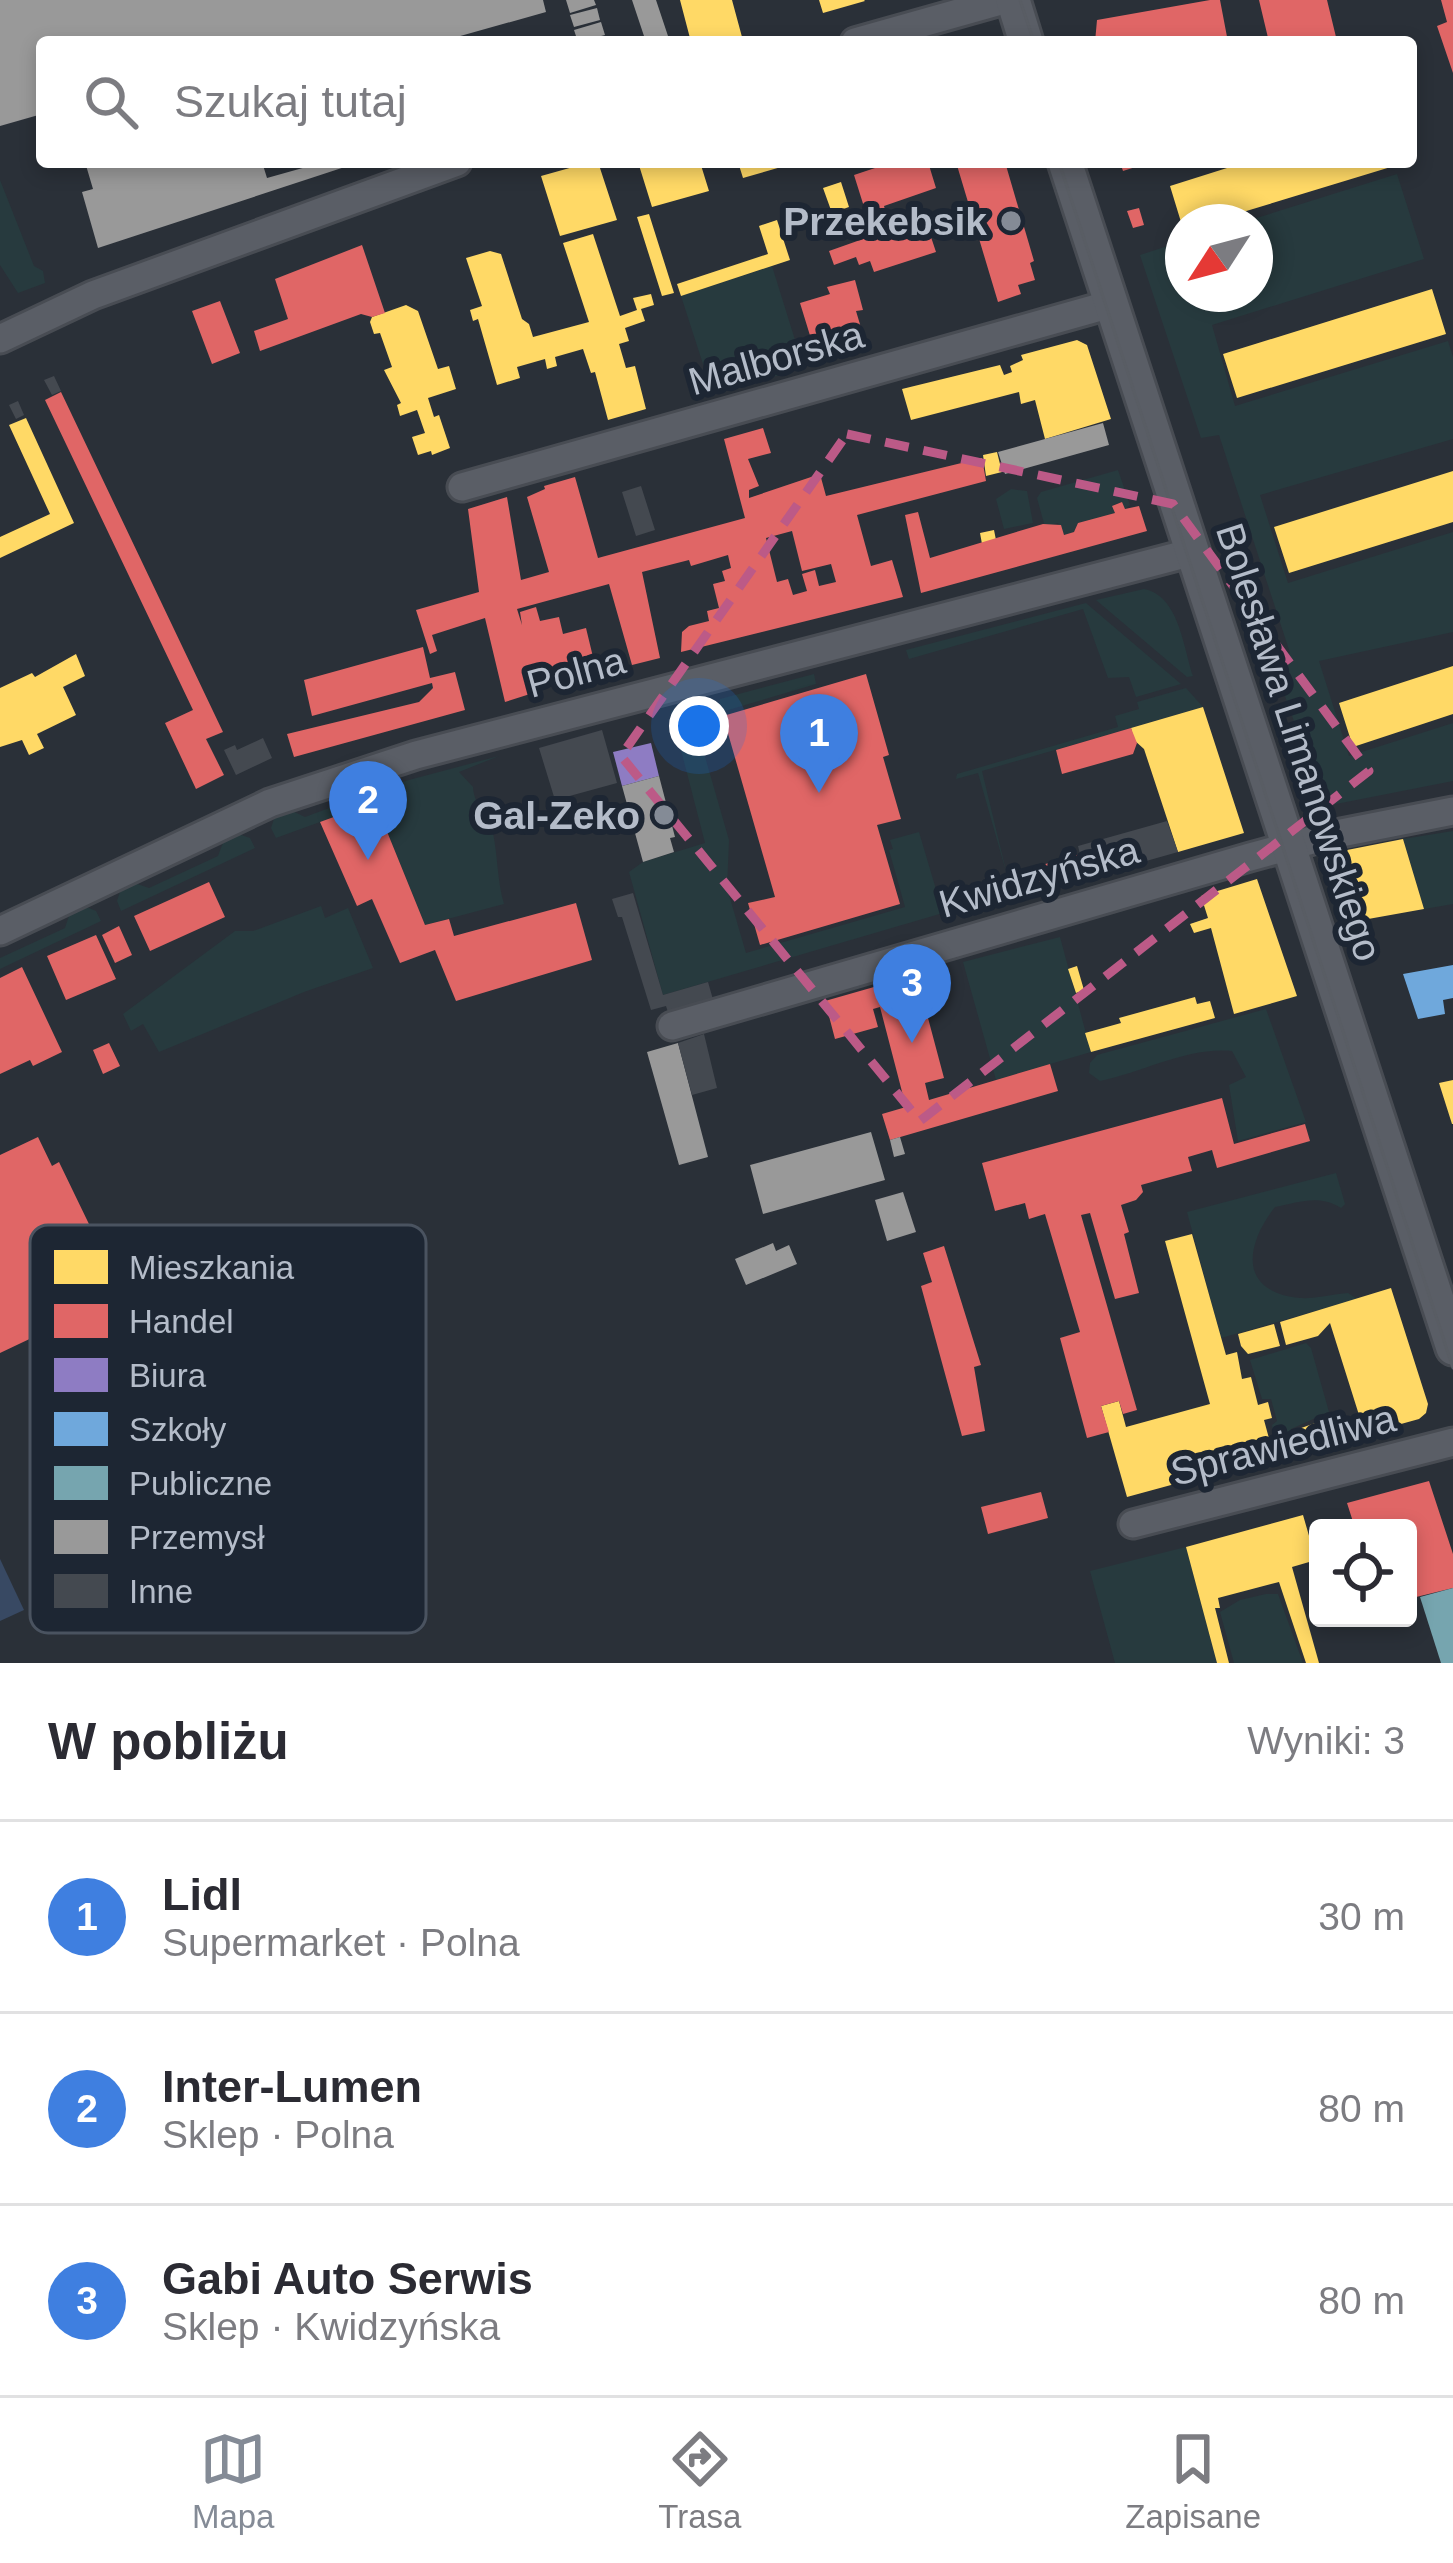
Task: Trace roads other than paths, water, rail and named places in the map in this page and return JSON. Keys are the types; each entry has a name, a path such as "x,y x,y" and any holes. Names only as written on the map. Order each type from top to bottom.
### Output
{"street":[{"path":"877,36 1008,0 1023,36"},
{"path":"0,339 96,294 441,168"},
{"name":"Bolesława Limanowskiego","path":"1067,168 1453,1348"},
{"name":"Malborska","path":"462,487 1111,304"},
{"name":"Polna","path":"0,931 270,803 416,755 1193,551"},
{"name":"Kwidzyńska","path":"672,1026 1290,847 1453,811"},
{"name":"Sprawiedliwa","path":"1132,1525 1453,1442"}],"water":[{"path":"0,1559 24,1610 0,1621"}],"tram line":[{"path":"1020,0 1032,36"},
{"path":"1061,168 1453,1368"}],"place":[{"name":"Przekebsik","path":"1011,221"},
{"name":"Lidl","path":"819,793"},
{"name":"Gal-Zeko","path":"664,815"},
{"name":"Inter-Lumen","path":"368,860"},
{"name":"Gabi Auto Serwis","path":"912,1043"}]}
